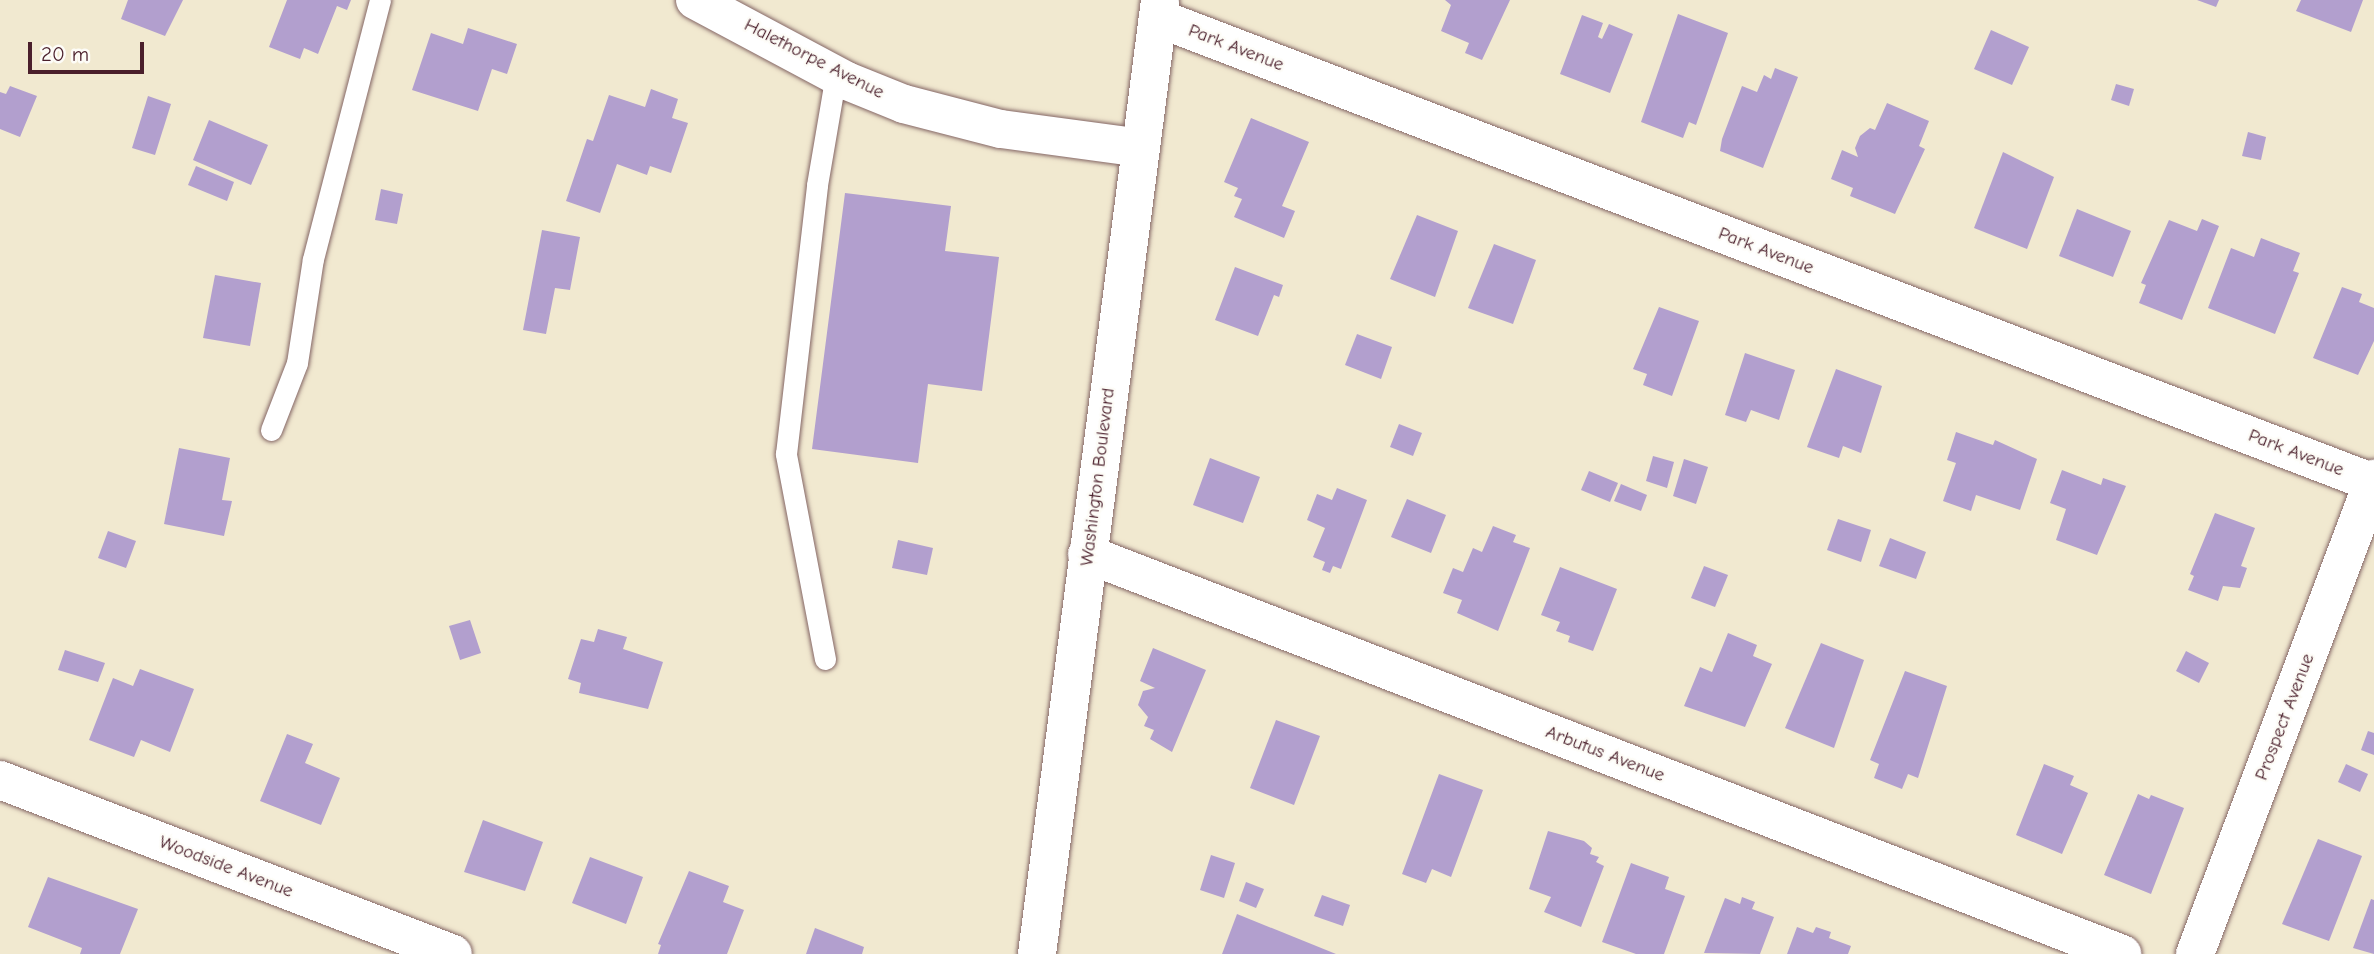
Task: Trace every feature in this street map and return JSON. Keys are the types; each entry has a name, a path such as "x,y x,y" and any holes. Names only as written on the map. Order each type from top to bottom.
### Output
{"street":[{"name":"Halethorpe Avenue","path":"695,0 836,74 952,119 1141,148"},
{"name":"Washington Boulevard","path":"1037,954 1159,9"},
{"name":"Park Avenue","path":"1159,9 2374,482"},
{"name":"Prospect Avenue","path":"2195,954 2374,482"},
{"name":"Arbutus Avenue","path":"1087,554 2122,954"},
{"name":"Woodside Avenue","path":"0,780 453,954"}],"lane":[{"path":"271,430 296,363 313,259 380,0"},
{"path":"825,659 786,454 817,185 836,74"}],"building":[{"path":"128,0 183,0 165,36 121,19"},
{"path":"287,0 351,0 347,10 337,6 318,54 304,48 300,59 269,47"},
{"path":"1445,0 1510,0 1482,60 1465,53 1469,43 1441,31 1451,5"},
{"path":"2197,0 2219,0 2216,7"},
{"path":"2301,0 2363,0 2351,32 2296,11"},
{"path":"1678,14 1728,33 1696,125 1689,122 1683,138 1641,122"},
{"path":"1582,15 1603,23 1598,37 1602,39 1609,24 1633,34 1610,93 1560,74"},
{"path":"468,28 517,44 507,74 492,69 478,111 412,90 431,33 463,44"},
{"path":"1991,30 2029,47 2012,85 1974,69"},
{"path":"1775,68 1798,77 1763,168 1720,151 1742,86 1757,92 1764,75 1771,79"},
{"path":"2116,84 2134,89 2129,106 2111,100"},
{"path":"10,86 37,96 20,137 0,129 0,92 6,94"},
{"path":"651,89 678,99 672,118 688,123 671,173 650,166 647,175 617,164 600,213 566,201 587,139 593,141 609,95 645,107"},
{"path":"148,96 171,104 155,155 132,148"},
{"path":"1887,103 1929,121 1919,146 1925,149 1895,214 1850,196 1853,188 1831,179 1842,150 1858,157 1855,148 1860,136 1870,128 1875,130"},
{"path":"1251,118 1309,142 1282,206 1295,211 1284,238 1234,217 1242,199 1234,196 1238,188 1224,182"},
{"path":"209,120 268,145 251,185 193,160"},
{"path":"2248,132 2266,137 2261,160 2242,156"},
{"path":"2003,152 2054,177 2027,249 1974,228"},
{"path":"196,166 234,182 227,201 188,185"},
{"path":"381,189 403,194 397,224 375,220"},
{"path":"845,193 951,206 945,251 999,257 982,391 928,384 918,463 812,449"},
{"path":"2077,209 2131,231 2113,277 2059,256"},
{"path":"1417,215 1458,231 1435,297 1390,279"},
{"path":"2202,219 2219,226 2182,320 2139,303 2146,285 2141,283 2169,220 2197,231"},
{"path":"542,230 580,237 570,290 555,288 546,334 523,330"},
{"path":"2261,238 2300,253 2293,271 2299,273 2275,334 2208,308 2231,248 2254,257"},
{"path":"1494,244 1536,260 1513,324 1468,308"},
{"path":"1235,267 1283,285 1279,297 1274,295 1258,336 1215,320"},
{"path":"215,275 261,283 250,346 203,338"},
{"path":"2342,287 2362,294 2359,302 2374,308 2374,341 2358,375 2313,358"},
{"path":"1659,307 1699,321 1672,396 1643,385 1647,374 1633,369"},
{"path":"1357,334 1392,347 1381,379 1345,365"},
{"path":"1745,353 1795,370 1779,420 1751,410 1746,422 1725,415"},
{"path":"1836,369 1882,386 1861,453 1843,446 1839,458 1807,447"},
{"path":"1399,424 1422,433 1413,456 1390,447"},
{"path":"1956,432 1993,445 1995,440 2037,459 2020,510 1976,495 1971,511 1943,501 1956,463 1947,460"},
{"path":"179,448 230,458 222,500 232,501 224,536 164,524"},
{"path":"1653,456 1674,462 1667,488 1646,481"},
{"path":"1210,458 1260,477 1243,523 1193,505"},
{"path":"1684,459 1708,467 1696,504 1673,496"},
{"path":"2062,470 2101,485 2103,478 2126,486 2097,555 2056,540 2066,509 2050,503"},
{"path":"1589,471 1618,483 1610,502 1581,490"},
{"path":"1621,484 1647,495 1641,511 1614,501"},
{"path":"1337,488 1367,500 1341,569 1333,566 1330,573 1322,570 1325,562 1313,557 1325,528 1307,520 1317,494 1332,500"},
{"path":"1407,499 1446,515 1431,553 1391,537"},
{"path":"2215,513 2255,528 2241,566 2247,568 2240,588 2223,586 2218,601 2188,590 2194,576 2190,574"},
{"path":"1838,519 1871,530 1861,562 1827,550"},
{"path":"1493,526 1516,535 1513,542 1530,548 1498,631 1457,613 1462,600 1443,593 1453,568 1463,572 1473,548 1482,552"},
{"path":"108,531 136,541 126,568 98,558"},
{"path":"1890,538 1926,552 1916,579 1879,566"},
{"path":"898,540 933,548 927,575 892,568"},
{"path":"1704,566 1728,575 1715,607 1691,598"},
{"path":"1560,567 1617,589 1593,651 1568,642 1570,636 1556,631 1560,622 1541,615"},
{"path":"470,620 481,653 460,660 449,626"},
{"path":"598,629 627,637 623,649 663,662 648,709 579,693 581,683 568,679 581,639 594,642"},
{"path":"1728,633 1757,645 1753,656 1772,664 1745,727 1684,706 1700,667 1712,672"},
{"path":"1821,643 1864,660 1834,748 1785,728"},
{"path":"1153,648 1206,670 1172,752 1150,739 1154,730 1144,726 1148,717 1138,705 1143,691 1155,688 1140,681"},
{"path":"65,650 105,663 98,682 58,670"},
{"path":"2186,651 2209,663 2199,683 2176,671"},
{"path":"140,669 194,689 170,752 141,740 134,757 89,740 113,678 133,686"},
{"path":"1905,671 1947,686 1918,778 1908,774 1902,789 1874,778 1879,764 1870,760"},
{"path":"1276,720 1320,736 1294,805 1250,788"},
{"path":"2368,731 2374,733 2374,755 2361,750"},
{"path":"287,734 313,744 305,763 340,778 321,825 260,801"},
{"path":"2044,764 2074,776 2070,785 2088,793 2062,854 2016,835"},
{"path":"2346,764 2368,774 2360,792 2338,782"},
{"path":"1439,774 1483,790 1451,877 1432,869 1426,883 1402,874"},
{"path":"2138,794 2149,799 2151,795 2184,808 2151,894 2104,875"},
{"path":"483,820 543,842 525,891 464,872"},
{"path":"1548,831 1584,841 1592,848 1590,854 1599,857 1596,862 1604,866 1581,927 1544,912 1551,897 1529,889"},
{"path":"2318,839 2362,856 2329,941 2282,924"},
{"path":"1211,855 1235,863 1224,898 1200,890"},
{"path":"590,857 643,877 626,924 572,903"},
{"path":"1631,863 1669,877 1665,889 1685,896 1664,954 1636,954 1602,942"},
{"path":"689,871 729,886 723,902 744,910 727,954 658,954 661,945 658,944"},
{"path":"48,877 138,909 120,954 80,954 82,948 28,927"},
{"path":"1246,882 1264,889 1256,908 1239,901"},
{"path":"1322,895 1350,905 1343,926 1314,916"},
{"path":"1742,897 1755,902 1752,909 1774,917 1760,954 1704,953 1725,898 1740,904"},
{"path":"2371,899 2374,900 2374,954 2353,948"},
{"path":"1237,914 1336,954 1222,954"},
{"path":"1797,927 1813,933 1816,927 1831,932 1829,938 1851,946 1848,954 1787,954"},
{"path":"815,928 864,947 862,954 806,954"}]}
